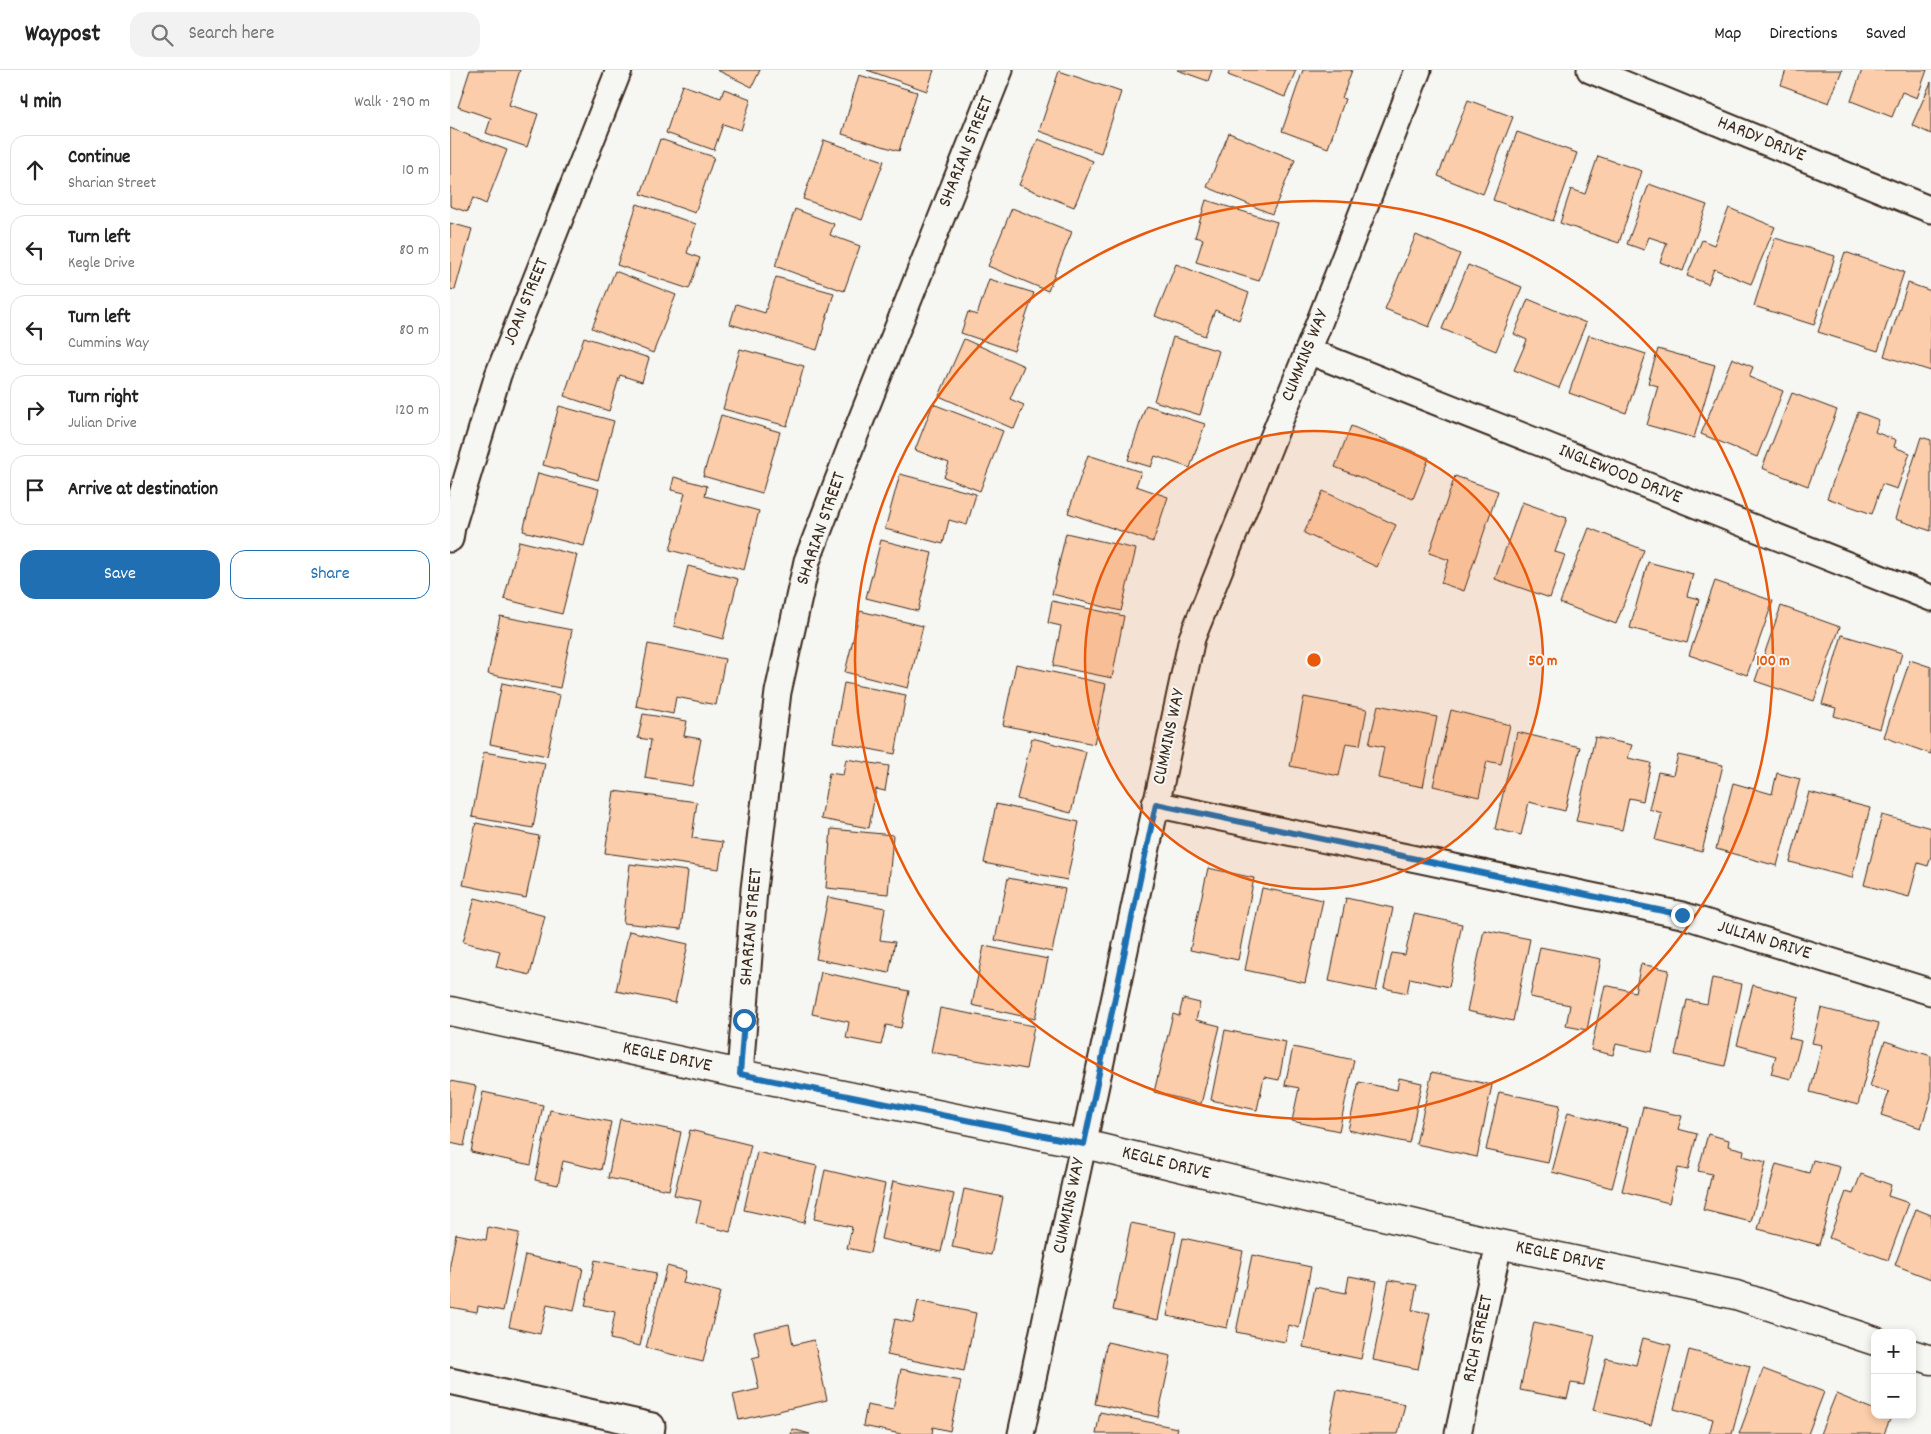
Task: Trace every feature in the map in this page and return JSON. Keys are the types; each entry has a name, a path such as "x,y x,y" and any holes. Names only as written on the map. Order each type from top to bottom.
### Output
{"street":[{"name":"JOAN STREET","path":"450,539 452,526 498,375 619,70"},
{"name":"SHARIAN STREET","path":"740,1074 754,889 778,692 807,561 1000,70"},
{"name":"CUMMINS WAY","path":"1021,1434 1192,638 1308,351 1418,70"},
{"name":"HARDY DRIVE","path":"1590,70 1931,210"},
{"name":"INGLEWOOD DRIVE","path":"1308,351 1931,598"},
{"name":"JULIAN DRIVE","path":"1156,804 1682,915 1931,992"},
{"name":"KEGLE DRIVE","path":"450,1011 740,1074 1084,1144 1499,1244 1736,1295 1871,1341"},
{"name":"RICH STREET","path":"1458,1434 1499,1244"},
{"path":"1916,1355 1931,1360"},
{"path":"450,1381 652,1430"}],"building":[{"path":"470,70 520,70 509,105 538,114 527,147 486,133 491,118 458,107"},
{"path":"717,70 760,70 752,87"},
{"path":"867,70 934,70 927,91"},
{"path":"1177,70 1212,70 1208,81"},
{"path":"1230,70 1296,70 1285,97 1228,75"},
{"path":"1303,70 1352,70 1342,98 1345,99 1328,148 1282,131"},
{"path":"1786,70 1842,70 1829,103 1781,85"},
{"path":"1862,70 1927,70 1917,98 1902,92 1892,117 1851,101"},
{"path":"1059,71 1121,92 1101,153 1039,131"},
{"path":"859,75 917,92 899,151 842,134"},
{"path":"1931,82 1931,134 1912,125"},
{"path":"682,85 721,98 724,89 751,99 741,130 723,124 714,150 666,133"},
{"path":"1468,100 1513,117 1483,194 1438,176"},
{"path":"450,128 507,150 486,204 473,198 467,212 450,206"},
{"path":"1517,132 1577,153 1553,221 1493,200"},
{"path":"1229,133 1295,160 1272,214 1207,187"},
{"path":"660,139 714,157 695,213 641,194"},
{"path":"1038,139 1093,161 1074,207 1019,185"},
{"path":"824,140 884,161 862,220 803,199"},
{"path":"1598,156 1642,171 1619,243 1560,223 1571,189 1585,194"},
{"path":"1649,184 1707,205 1683,271 1660,262 1667,243 1649,237 1644,250 1627,244"},
{"path":"1206,200 1277,222 1259,281 1196,262 1203,239 1195,237"},
{"path":"637,204 696,224 687,253 700,258 689,289 617,265"},
{"path":"1012,208 1072,232 1048,291 988,266"},
{"path":"1729,208 1775,227 1751,284 1714,269 1708,284 1687,276 1702,240 1714,245"},
{"path":"795,209 834,224 830,235 860,246 844,291 775,266"},
{"path":"450,223 472,229 455,290 450,289"},
{"path":"1416,235 1460,254 1429,327 1385,309"},
{"path":"1775,238 1835,256 1814,325 1754,306"},
{"path":"1845,252 1904,272 1878,351 1818,332"},
{"path":"1176,264 1249,293 1239,320 1215,310 1205,336 1155,316"},
{"path":"1468,265 1522,287 1496,351 1442,329"},
{"path":"615,271 676,295 653,353 592,328"},
{"path":"776,277 834,293 817,350 730,324 736,304 765,313"},
{"path":"989,279 1034,293 1014,351 961,333 968,312 977,315"},
{"path":"1908,283 1931,291 1931,371 1884,356"},
{"path":"1528,299 1586,323 1559,388 1514,370 1527,340 1514,334"},
{"path":"1589,335 1646,354 1626,413 1569,393"},
{"path":"584,337 649,358 642,382 620,375 609,411 564,396"},
{"path":"1173,337 1219,351 1200,415 1154,401"},
{"path":"964,339 1024,366 1010,399 1024,405 1014,429 939,396"},
{"path":"740,349 804,366 787,426 723,409"},
{"path":"1658,349 1715,365 1694,438 1647,425 1658,386 1648,383"},
{"path":"1732,358 1753,367 1749,377 1783,391 1757,457 1701,434"},
{"path":"1792,393 1837,410 1808,486 1762,468"},
{"path":"933,404 1003,431 980,491 944,477 949,463 915,450"},
{"path":"1146,405 1205,424 1190,468 1155,456 1151,467 1128,460"},
{"path":"559,406 614,421 598,480 543,465"},
{"path":"1858,412 1879,420 1875,432 1896,440 1894,447 1910,453 1897,489 1882,484 1872,514 1827,498"},
{"path":"721,415 780,432 762,493 703,476"},
{"path":"1351,426 1429,458 1413,499 1335,467"},
{"path":"1921,437 1931,440 1931,531 1895,519"},
{"path":"1088,455 1141,472 1136,486 1168,497 1153,542 1068,513"},
{"path":"538,473 599,489 584,546 523,531"},
{"path":"900,474 976,494 967,525 949,520 943,544 885,529"},
{"path":"1455,476 1498,491 1464,591 1441,583 1449,560 1429,553"},
{"path":"674,477 707,486 705,496 759,511 744,570 670,550 685,493 671,490"},
{"path":"1323,491 1396,525 1377,567 1304,533"},
{"path":"1522,502 1567,518 1555,552 1565,555 1550,598 1495,579"},
{"path":"1589,528 1644,550 1616,624 1560,603"},
{"path":"1066,533 1136,549 1121,611 1052,594"},
{"path":"881,540 932,553 918,611 866,598"},
{"path":"519,541 577,555 562,614 504,599"},
{"path":"1648,562 1693,574 1687,596 1699,599 1687,643 1630,628"},
{"path":"688,566 738,579 723,639 674,626"},
{"path":"1715,581 1773,601 1747,675 1689,655"},
{"path":"1052,601 1124,616 1112,678 1053,666 1061,626 1048,623"},
{"path":"1781,606 1840,627 1814,701 1755,681"},
{"path":"860,611 923,626 908,688 845,672"},
{"path":"500,616 572,630 560,688 488,674"},
{"path":"1842,635 1902,653 1880,729 1834,716 1836,708 1822,704"},
{"path":"648,644 725,659 716,705 676,697 673,714 636,706"},
{"path":"1910,660 1931,667 1931,754 1884,737"},
{"path":"1016,664 1106,684 1094,744 1003,725"},
{"path":"502,683 560,695 547,756 490,744"},
{"path":"844,683 906,695 895,754 833,742"},
{"path":"1304,697 1367,709 1360,745 1346,743 1339,776 1290,766"},
{"path":"1378,705 1437,717 1423,787 1378,778 1384,747 1369,744"},
{"path":"1451,710 1510,725 1501,764 1487,761 1479,797 1433,786"},
{"path":"643,714 687,721 684,736 701,739 692,786 645,778 651,740 638,738"},
{"path":"1517,732 1580,747 1565,811 1529,802 1521,835 1495,829"},
{"path":"1595,737 1632,745 1628,758 1651,763 1643,801 1629,798 1622,830 1576,821"},
{"path":"1032,738 1086,752 1071,813 1017,799"},
{"path":"484,752 545,763 533,828 472,817"},
{"path":"1678,755 1723,765 1702,852 1655,840 1662,813 1649,809 1658,772 1673,775"},
{"path":"846,759 889,766 885,791 876,789 869,828 821,819 829,773 843,775"},
{"path":"1777,773 1800,779 1777,866 1716,849 1733,783 1772,794"},
{"path":"614,791 697,802 692,838 723,842 719,869 605,853"},
{"path":"1809,792 1870,808 1852,878 1790,862"},
{"path":"996,804 1079,822 1067,880 984,863"},
{"path":"1882,815 1931,828 1931,856 1928,866 1918,863 1909,897 1864,885"},
{"path":"476,823 539,836 526,898 463,885"},
{"path":"831,829 893,835 888,894 826,888"},
{"path":"630,864 688,871 681,929 623,923"},
{"path":"1208,868 1254,878 1238,960 1190,950"},
{"path":"1008,878 1065,889 1052,952 995,940"},
{"path":"1262,888 1323,900 1305,983 1245,970"},
{"path":"828,897 885,908 880,940 895,942 889,973 816,959"},
{"path":"475,898 545,916 530,975 496,967 500,951 463,942"},
{"path":"1346,898 1393,908 1376,991 1329,981"},
{"path":"1414,914 1462,924 1449,987 1410,978 1407,993 1384,988 1392,953 1405,955"},
{"path":"1484,930 1530,939 1513,1021 1467,1011"},
{"path":"629,931 688,944 675,1003 616,991"},
{"path":"984,946 1048,959 1035,1019 972,1005"},
{"path":"1540,947 1601,959 1587,1030 1566,1026 1570,1005 1530,997"},
{"path":"1641,964 1669,970 1652,1052 1616,1044 1613,1055 1591,1050 1605,985 1635,992"},
{"path":"821,972 909,991 901,1028 886,1025 881,1045 846,1038 849,1022 812,1014"},
{"path":"1712,978 1742,984 1725,1066 1675,1055 1687,1000 1707,1004"},
{"path":"1753,985 1799,997 1789,1038 1801,1041 1791,1079 1771,1074 1776,1056 1737,1045"},
{"path":"1183,999 1200,1003 1196,1020 1220,1026 1201,1104 1154,1092 1173,1014 1179,1016"},
{"path":"940,1008 1034,1026 1026,1069 931,1052"},
{"path":"1821,1008 1879,1023 1858,1105 1810,1092 1822,1045 1812,1043"},
{"path":"1225,1030 1286,1042 1279,1080 1264,1077 1257,1110 1211,1100"},
{"path":"1885,1041 1931,1056 1931,1097 1921,1128 1881,1115 1889,1092 1870,1086"},
{"path":"1293,1047 1354,1060 1339,1131 1292,1121 1299,1088 1285,1085"},
{"path":"1432,1072 1492,1085 1477,1157 1416,1144"},
{"path":"1399,1078 1422,1083 1409,1143 1348,1130 1359,1082 1397,1090"},
{"path":"450,1081 476,1086 464,1146 450,1143"},
{"path":"483,1092 543,1105 531,1165 471,1152"},
{"path":"1499,1092 1560,1105 1548,1163 1486,1150"},
{"path":"1643,1107 1682,1116 1678,1129 1697,1134 1688,1170 1678,1168 1669,1203 1622,1191"},
{"path":"550,1110 611,1122 601,1170 563,1161 558,1185 535,1180"},
{"path":"1568,1112 1628,1128 1612,1188 1552,1172"},
{"path":"620,1119 681,1132 669,1190 608,1178"},
{"path":"690,1130 751,1145 730,1232 696,1223 701,1201 674,1195"},
{"path":"1708,1134 1729,1140 1728,1146 1744,1150 1743,1156 1766,1162 1751,1222 1703,1210 1712,1174 1698,1171"},
{"path":"757,1152 817,1166 804,1223 744,1210"},
{"path":"1813,1160 1840,1167 1819,1245 1758,1229 1776,1164 1809,1173"},
{"path":"825,1170 885,1184 870,1253 847,1248 852,1227 814,1219"},
{"path":"1861,1174 1891,1185 1888,1196 1909,1203 1888,1260 1829,1238 1846,1192 1853,1194"},
{"path":"893,1181 954,1194 941,1252 881,1239"},
{"path":"964,1189 1003,1197 991,1255 952,1247"},
{"path":"1916,1209 1931,1215 1931,1279 1895,1265"},
{"path":"1131,1223 1176,1232 1158,1320 1113,1310"},
{"path":"488,1227 519,1233 503,1311 478,1306 477,1312 450,1307 450,1264 456,1234 486,1240"},
{"path":"1183,1238 1243,1251 1227,1328 1167,1316"},
{"path":"525,1255 583,1268 574,1311 547,1305 540,1334 509,1327"},
{"path":"1252,1255 1311,1267 1299,1328 1289,1325 1285,1342 1236,1332"},
{"path":"595,1260 656,1273 640,1346 610,1339 615,1312 585,1306"},
{"path":"667,1266 686,1271 683,1283 720,1292 703,1362 646,1348"},
{"path":"1349,1276 1377,1281 1361,1359 1303,1347 1315,1287 1346,1293"},
{"path":"1389,1280 1417,1285 1412,1310 1430,1313 1418,1369 1373,1360"},
{"path":"918,1301 976,1313 964,1371 887,1355 895,1319 913,1323"},
{"path":"1534,1322 1595,1335 1584,1385 1571,1383 1567,1399 1520,1390"},
{"path":"789,1324 793,1345 814,1340 827,1400 739,1420 733,1395 759,1389 752,1358 760,1356 754,1332"},
{"path":"1643,1338 1671,1345 1651,1425 1593,1410 1606,1358 1636,1365"},
{"path":"1107,1342 1171,1356 1158,1417 1095,1404"},
{"path":"1689,1350 1750,1366 1732,1434 1709,1434 1713,1419 1674,1409"},
{"path":"901,1369 961,1381 950,1431 933,1427 932,1434 901,1434 863,1426 867,1405 893,1410"},
{"path":"1763,1369 1824,1392 1808,1434 1739,1434"},
{"path":"1337,1390 1405,1404 1398,1434 1328,1434"},
{"path":"1836,1394 1871,1408 1871,1419 1890,1419 1884,1434 1820,1434"},
{"path":"1100,1412 1177,1428 1175,1434 1096,1434"},
{"path":"792,1429 810,1434 791,1434"}],"route":[{"path":"744,1020 740,1074 1084,1144 1156,804 1682,915"}]}
